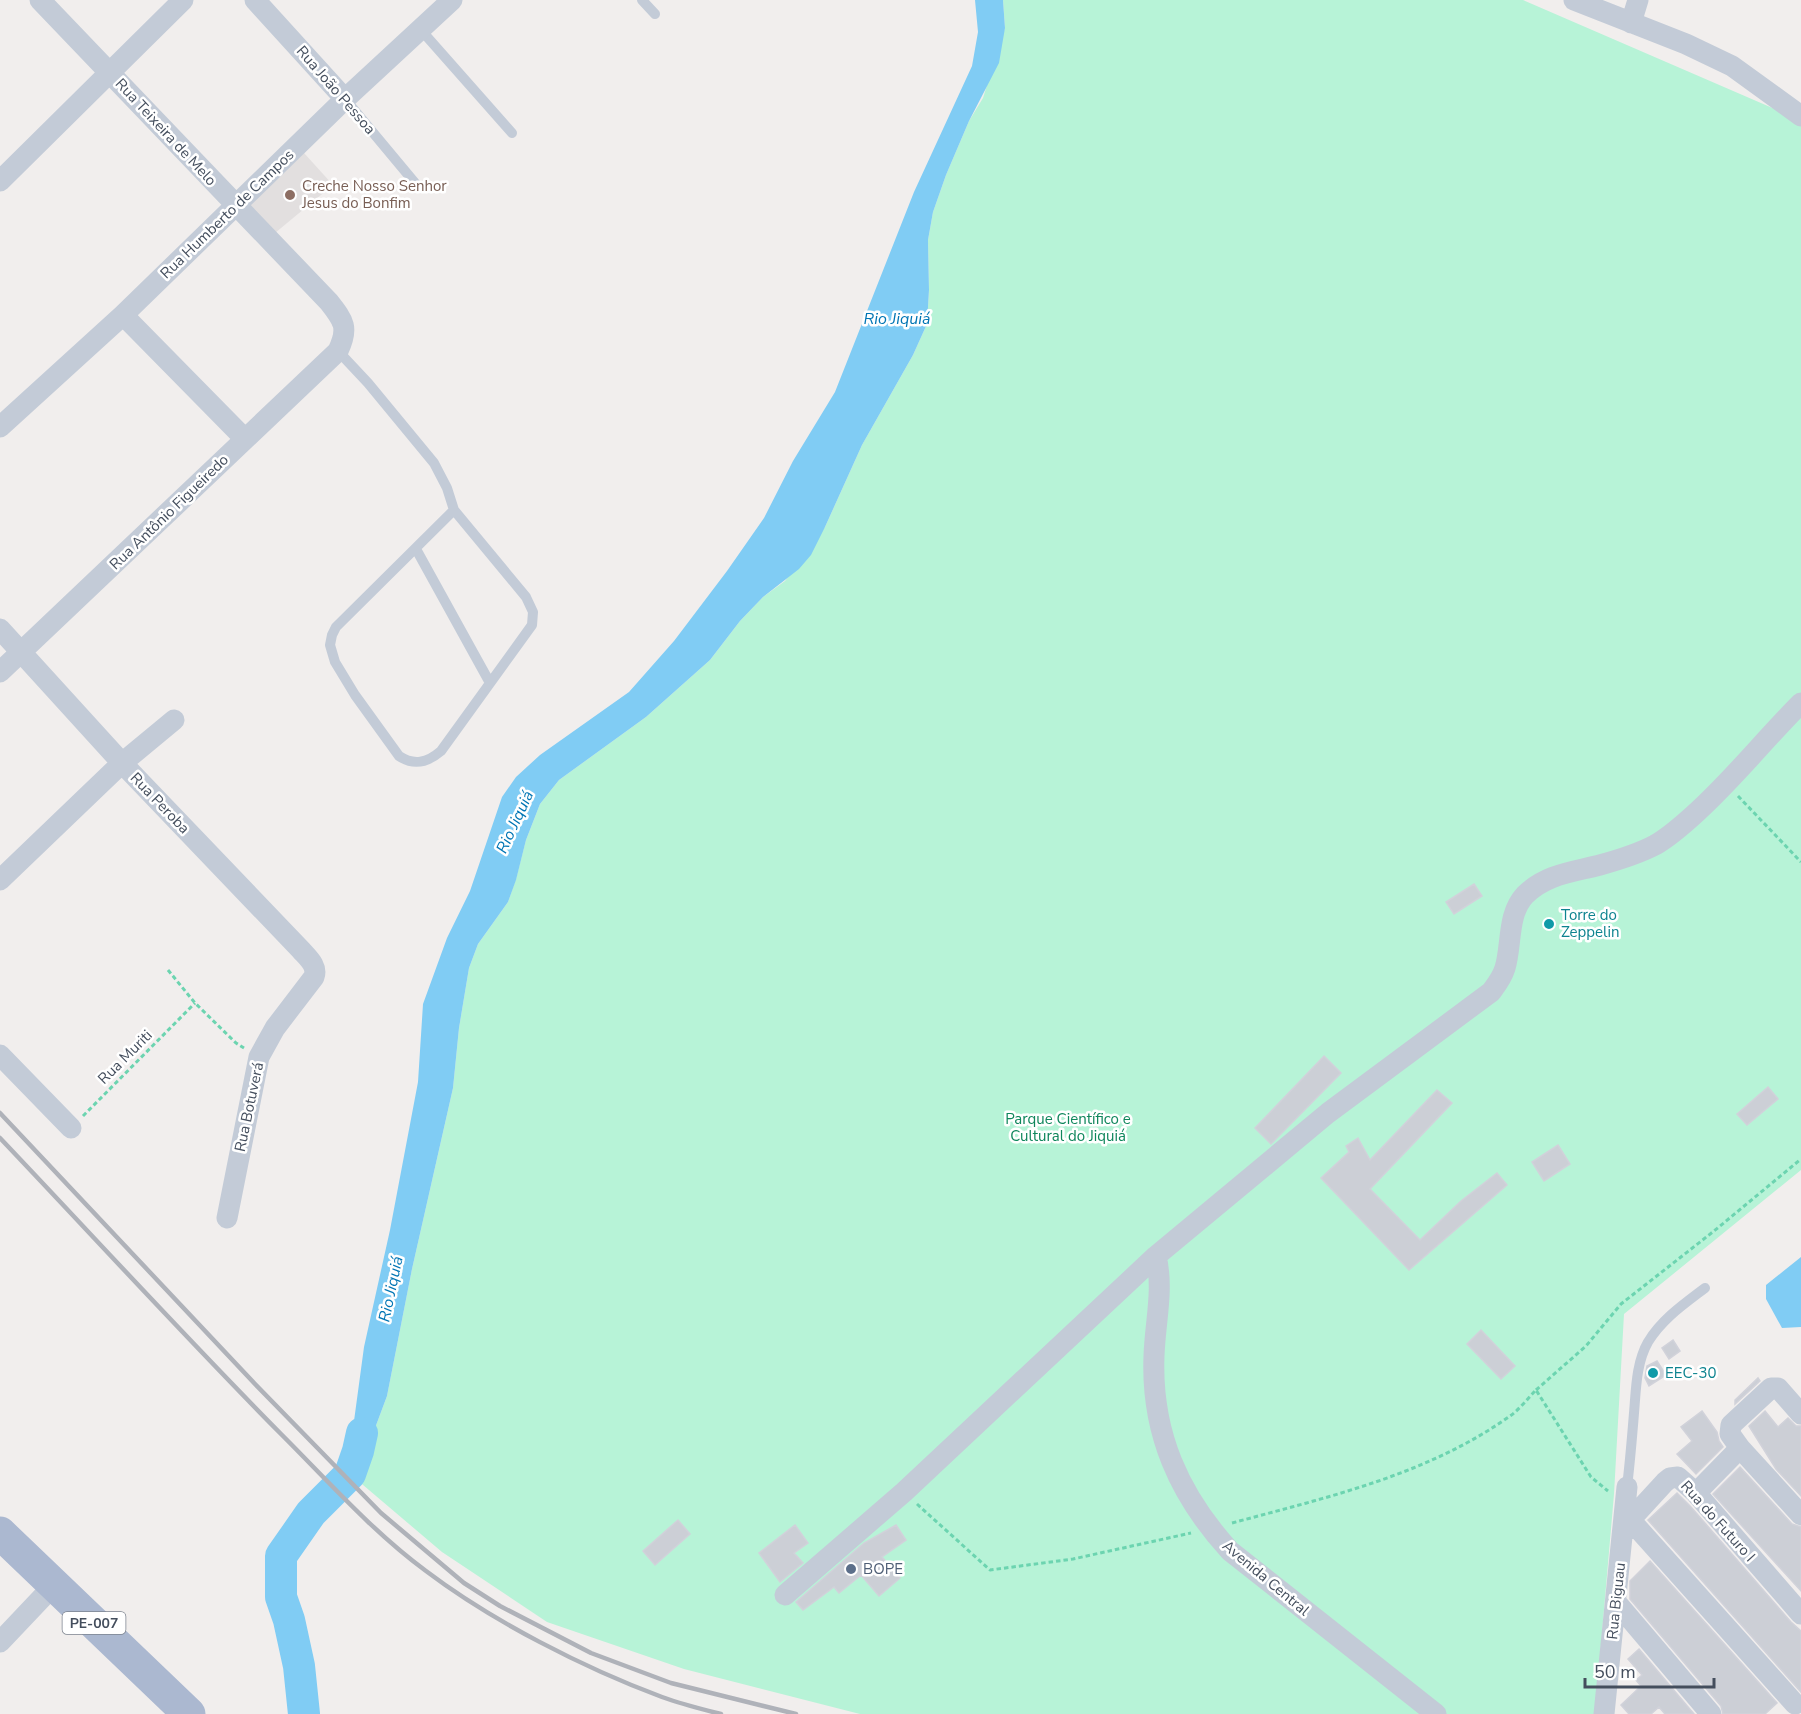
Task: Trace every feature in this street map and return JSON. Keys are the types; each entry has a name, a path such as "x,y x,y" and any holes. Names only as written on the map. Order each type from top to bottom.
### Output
{"main road":[{"name":"PE-007","path":"0,1533 185,1712"}],"street":[{"name":"Rua Teixeira de Melo","path":"40,0 338,313 345,330 344,339 338,351"},
{"path":"3,172 183,0"},
{"name":"Rua João Pessoa","path":"255,0 345,99"},
{"name":"Rua Humberto de Campos","path":"0,427 123,315 345,99 452,0"},
{"path":"1574,0 1732,66 1801,116"},
{"path":"1631,23 1638,0"},
{"path":"123,315 245,439"},
{"name":"Rua Antônio Figueiredo","path":"0,672 338,351"},
{"name":"Rua Peroba","path":"0,629 122,763 302,950 315,967 314,977"},
{"path":"785,1595 904,1492 1156,1256 1328,1113 1491,992 1500,980 1505,967 1517,907 1523,897 1533,888 1563,873 1620,859 1655,845 1680,828 1727,785 1777,726 1801,703"},
{"path":"0,880 122,763 174,720"},
{"name":"Rua Botuverá","path":"227,1218 259,1057 275,1028 314,977"},
{"path":"0,1055 71,1128"},
{"name":"Avenida Central","path":"1156,1256 1160,1273 1160,1299 1154,1367 1160,1425 1177,1475 1192,1503 1210,1529 1230,1551 1436,1714"},
{"path":"1801,1414 1778,1388 1771,1388 1731,1425 1730,1434 1740,1449 1801,1515"},
{"path":"1696,1493 1740,1449"},
{"name":"Rua do Futuro I","path":"1627,1507 1670,1478 1678,1477 1696,1493 1801,1614"},
{"path":"1627,1507 1793,1705"},
{"name":"Rua Biguau","path":"1607,1711 1627,1507"},
{"path":"0,1642 54,1585"},
{"path":"1616,1602 1712,1714"}],"lane":[{"path":"642,0 655,14"},
{"path":"421,30 512,133"},
{"name":"Rua João Pessoa","path":"345,99 415,183"},
{"path":"338,351 368,383 434,463 447,488 454,510 525,597 533,612 532,625 441,751 434,757 416,763 406,761 399,756 355,695 335,662 330,645 336,627 454,510"},
{"path":"416,549 490,683"},
{"path":"1627,1507 1637,1378 1641,1359 1648,1342 1660,1326 1674,1311 1705,1288"}],"path":[{"path":"1727,785 1801,862"},
{"path":"168,970 195,1003 236,1043 259,1057"},
{"name":"Rua Muriti","path":"71,1128 195,1003"},
{"path":"904,1492 990,1570 1073,1559 1210,1529 1374,1484 1430,1462 1512,1415 1536,1390 1586,1346 1621,1304 1801,1159"},
{"path":"1536,1390 1591,1477 1627,1507"}],"shaded area":[{"name":"Creche Nosso Senhor Jesus do Bonfim","path":"304,153 333,185 275,233 249,206"}],"green space":[{"name":"Parque Científico e Cultural do Jiquiá","path":"1003,0 1523,0 1798,119 1801,123 1801,1170 1624,1314 1614,1494 1595,1714 860,1714 684,1669 547,1622 442,1552 356,1479 387,1396 412,1269 453,1088 459,1028 469,968 478,944 508,902 526,840 540,804 559,780 646,717 710,660 740,621 763,597 785,581 825,527 862,445 913,355 927,324 928,240 933,212 969,121 983,98 1005,28"}],"water":[{"name":"Rio Jiquiá","path":"975,0 1003,0 1005,28 999,63 969,121 933,212 928,240 927,324 913,355 862,445 811,555 799,569 763,597 740,621 710,660 646,717 559,780 540,804 526,840 508,902 478,944 469,968 459,1028 453,1088 412,1269 387,1396 356,1479 344,1469 354,1421 364,1347 390,1230 418,1082 423,1004 447,938 470,891 502,797 516,777 540,755 629,692 674,641 764,518 793,461 835,392 914,192 972,66 978,32"},
{"path":"1801,1257 1801,1327 1782,1328 1766,1299 1766,1285"}],"building":[{"path":"1474,884 1482,896 1454,914 1446,902"},
{"path":"1324,1056 1341,1073 1271,1144 1255,1128"},
{"path":"1768,1087 1778,1099 1747,1125 1737,1114"},
{"path":"1437,1090 1452,1103 1370,1189 1420,1240 1461,1201 1497,1173 1507,1185 1409,1270 1321,1178 1349,1152 1346,1146 1358,1138 1370,1160"},
{"path":"1558,1145 1570,1164 1544,1181 1532,1162"},
{"path":"1481,1330 1515,1366 1501,1379 1467,1344"},
{"path":"1673,1340 1680,1351 1669,1359 1662,1348"},
{"name":"EEC-30","path":"1657,1361 1666,1375 1649,1386 1645,1378 1647,1366"},
{"path":"1758,1378 1760,1381 1735,1404 1735,1400"},
{"path":"1702,1411 1717,1432 1723,1447 1696,1474 1677,1454 1692,1441 1681,1427"},
{"path":"1765,1411 1778,1427 1788,1418 1796,1426 1801,1426 1801,1496 1776,1469 1749,1426"},
{"path":"1740,1467 1792,1524 1801,1527 1801,1591 1713,1494"},
{"path":"1677,1493 1801,1631 1801,1692 1648,1520"},
{"path":"678,1520 690,1534 655,1565 643,1551"},
{"path":"795,1525 808,1543 794,1553 803,1563 780,1582 759,1553"},
{"path":"896,1525 906,1540 882,1557 900,1578 879,1596 861,1575 839,1593 834,1587 803,1610 796,1602 864,1543"},
{"path":"1650,1561 1777,1703 1765,1714 1723,1714 1721,1706 1630,1599 1630,1581"},
{"path":"1639,1649 1694,1714 1665,1714 1659,1707 1651,1714 1629,1714 1621,1705 1641,1686 1636,1680 1642,1675 1628,1659"}],"waterway":[{"name":"Rio Jiquiá","path":"304,1714 299,1666 289,1620 281,1597 281,1556 311,1513 350,1474 362,1433"}],"railway":[{"path":"0,1113 255,1384 381,1513 464,1583 500,1606 591,1653 671,1683 796,1714"},
{"path":"0,1138 175,1325 351,1506 406,1556 480,1608 570,1658 662,1697 721,1714"}],"place":[{"name":"Creche Nosso Senhor Jesus do Bonfim","path":"290,195"},
{"name":"Torre do Zeppelin","path":"1549,924"},
{"name":"EEC-30","path":"1653,1373"},
{"name":"BOPE","path":"851,1569"}]}
